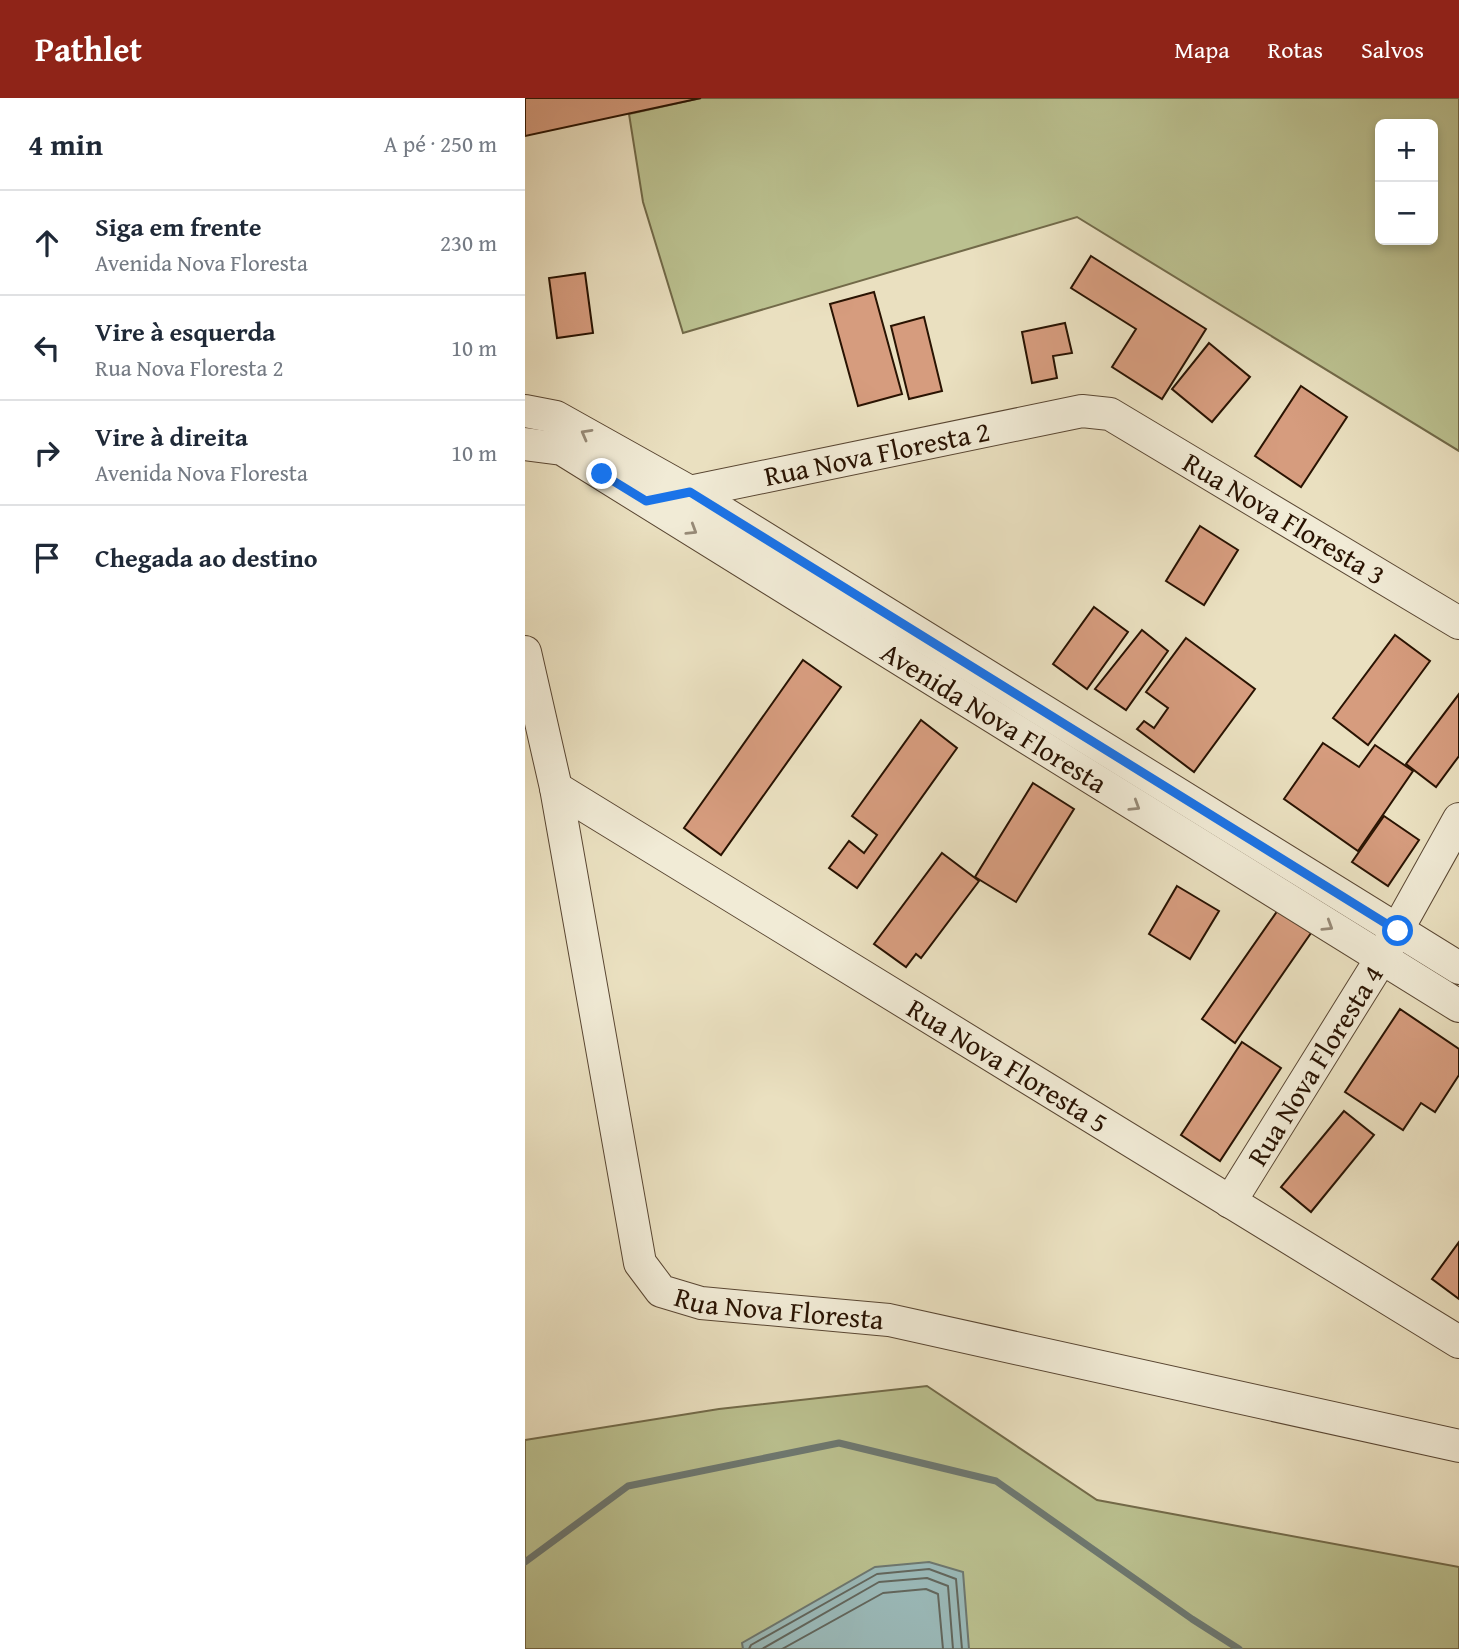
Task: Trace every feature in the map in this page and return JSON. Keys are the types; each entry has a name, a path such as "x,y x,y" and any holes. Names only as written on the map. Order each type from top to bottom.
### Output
{"street":[{"name":"Avenida Nova Floresta","path":"525,411 556,416 690,492 1459,968"},
{"name":"Rua Nova Floresta 2","path":"646,501 1082,411 1109,414"},
{"name":"Rua Nova Floresta 3","path":"1109,414 1459,623"},
{"name":"Avenida Nova Floresta","path":"525,444 562,449 1459,1006"},
{"name":"Rua Nova Floresta","path":"525,652 556,788 640,1263 661,1291 701,1303 889,1320 1459,1446"},
{"name":"Rua Nova Floresta 5","path":"556,788 1459,1342"},
{"name":"Rua Nova Floresta 4","path":"1230,1202 1398,931 1459,819"}],"green space":[{"path":"701,98 1459,98 1459,451 1077,217 683,333 643,202 629,114"},
{"path":"927,1386 1097,1500 1459,1567 1459,1649 525,1649 525,1440 719,1409"}],"water":[{"path":"929,1562 963,1572 969,1649 743,1649 742,1643 875,1567"}],"building":[{"path":"525,98 701,98 525,136"},
{"path":"1091,256 1206,329 1162,399 1112,367 1136,329 1071,288"},
{"path":"585,273 593,333 557,338 549,278"},
{"path":"874,292 902,394 858,406 830,304"},
{"path":"924,317 942,391 909,399 891,326"},
{"path":"1065,323 1072,353 1053,356 1057,378 1032,383 1022,332"},
{"path":"1209,343 1250,377 1212,422 1172,389"},
{"path":"1301,386 1347,417 1301,487 1255,456"},
{"path":"1200,526 1238,550 1204,605 1166,581"},
{"path":"1094,607 1128,632 1087,689 1053,664"},
{"path":"1142,630 1168,651 1126,710 1095,689"},
{"path":"1395,635 1430,661 1368,745 1333,718"},
{"path":"1186,638 1255,689 1194,772 1137,729 1144,721 1154,728 1168,708 1146,692"},
{"path":"803,660 841,687 721,855 684,828"},
{"path":"1459,694 1459,756 1436,787 1406,764"},
{"path":"921,720 957,748 857,888 829,868 849,841 864,853 877,835 852,816"},
{"path":"1323,743 1359,767 1375,745 1413,771 1358,851 1284,799"},
{"path":"1033,783 1074,809 1016,902 975,877"},
{"path":"1384,816 1419,840 1388,886 1352,862"},
{"path":"942,853 979,881 921,958 916,954 906,967 874,944"},
{"path":"1177,886 1219,911 1190,959 1149,934"},
{"path":"1278,910 1311,933 1235,1043 1202,1019"},
{"path":"1400,1009 1459,1049 1459,1075 1435,1112 1421,1103 1403,1130 1345,1092"},
{"path":"1242,1042 1281,1068 1220,1161 1181,1135"},
{"path":"1344,1111 1374,1135 1311,1212 1281,1187"},
{"path":"1459,1242 1459,1299 1432,1279"}],"waterway":[{"path":"525,1562 628,1486 839,1443 996,1481 1239,1649"}],"route":[{"path":"602,474 646,501 690,492 1398,931"}]}
